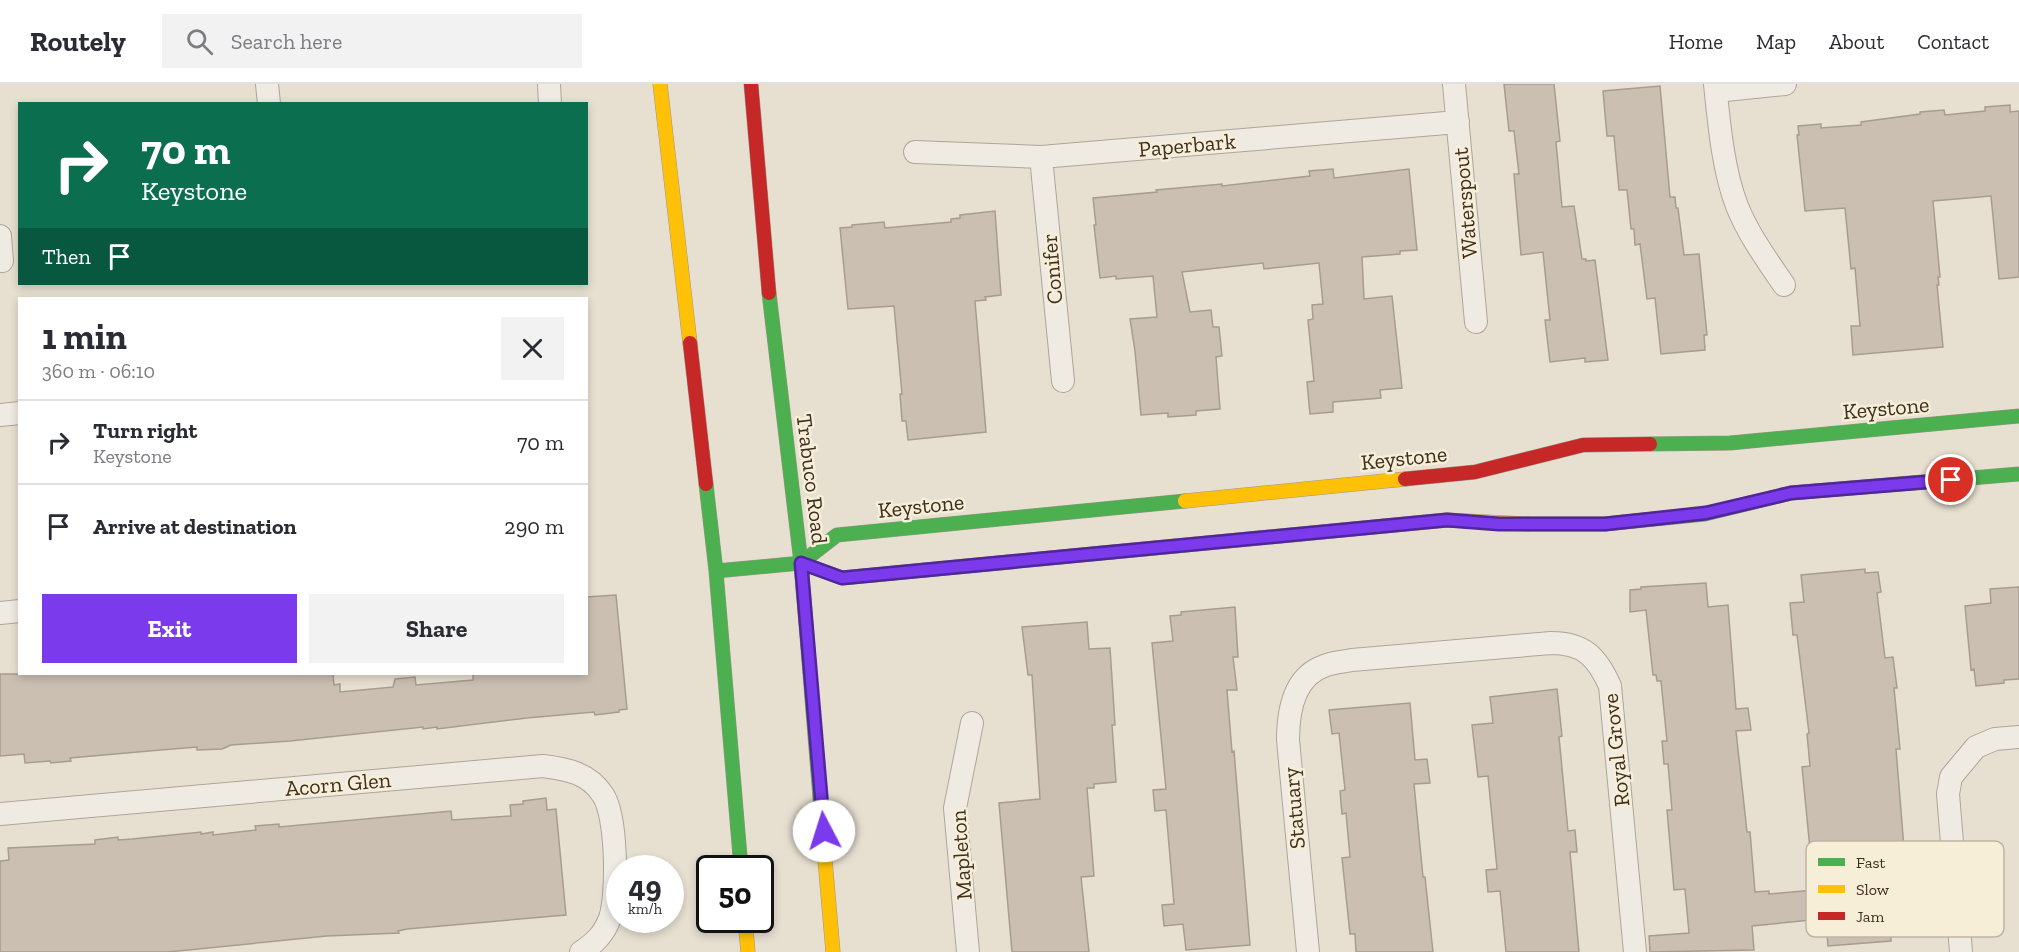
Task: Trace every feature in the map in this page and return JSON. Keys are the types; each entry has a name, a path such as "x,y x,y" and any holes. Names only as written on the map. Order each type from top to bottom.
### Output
{"street":[{"path":"267,84 268,102"},
{"path":"549,84 550,102"},
{"path":"660,84 716,572 740,855"},
{"name":"Trabuco Road","path":"751,84 770,308 801,563 833,952"},
{"name":"Waterspout","path":"1454,84 1476,322"},
{"path":"1784,285 1758,247 1737,206 1725,159 1716,88 1785,84"},
{"name":"Paperbark","path":"915,152 1041,157 1458,122"},
{"name":"Conifer","path":"1041,157 1063,381"},
{"path":"0,236 7,260"},
{"path":"0,415 18,413"},
{"name":"Keystone","path":"801,563 837,535 1475,472 1583,445 1730,443 2019,416"},
{"path":"716,572 801,563 842,578 1447,520 1499,524 1605,524 1706,513 1791,493 2019,474"},
{"path":"0,613 18,611"},
{"name":"Royal Grove","path":"1313,670 1352,660 1551,643 1578,646 1594,657 1610,686 1635,952"},
{"name":"Statuary","path":"1308,952 1288,741 1288,716 1302,682 1313,670"},
{"name":"Mapleton","path":"968,952 955,808 972,723"},
{"path":"1952,841 1948,794 1951,777 1976,747 1995,739 2019,737"},
{"name":"Acorn Glen","path":"0,814 543,766 571,770 591,782 604,796 612,819 615,889 610,918 596,942 581,952"},
{"path":"746,933 748,952"},
{"path":"1960,937 1961,952"}],"building":[{"path":"1504,84 1554,84 1560,141 1556,142 1562,207 1574,206 1582,259 1595,260 1608,360 1585,362 1585,358 1550,362 1545,320 1550,320 1543,252 1521,255 1514,174 1519,174 1514,131 1509,131"},
{"path":"1660,86 1670,197 1675,197 1676,208 1678,208 1684,255 1699,254 1707,335 1704,335 1705,350 1661,354 1655,298 1647,299 1640,244 1635,245 1634,229 1631,229 1627,190 1619,190 1614,136 1607,136 1603,91"},
{"path":"2010,105 2010,112 2019,111 2019,277 1999,279 1991,196 1933,201 1943,347 1853,355 1851,326 1860,326 1855,268 1851,269 1845,208 1805,211 1798,126 1821,124 1821,128 1861,125 1861,122 1920,114 1920,112 1944,110 1945,115 1985,111 1985,107"},
{"path":"1333,169 1334,178 1409,169 1417,250 1400,251 1400,254 1362,257 1364,299 1392,296 1402,388 1380,390 1381,398 1333,402 1333,412 1310,414 1307,382 1314,381 1308,320 1313,319 1312,305 1323,304 1319,263 1264,269 1263,263 1182,272 1190,312 1211,310 1213,327 1219,327 1222,356 1216,357 1220,409 1196,411 1196,415 1168,417 1168,413 1141,415 1130,319 1157,317 1153,276 1100,278 1093,198 1310,176 1309,171"},
{"path":"995,211 1001,295 975,301 986,432 908,440 906,421 902,421 900,394 902,394 894,306 848,309 840,228 884,222 885,228 951,222 951,219 960,218 960,215"},
{"path":"1865,569 1865,573 1878,572 1881,592 1877,593 1885,658 1893,657 1897,688 1894,688 1900,749 1896,749 1903,841 1809,841 1802,767 1810,766 1807,734 1809,733 1797,635 1793,635 1790,603 1804,602 1801,575"},
{"path":"1706,583 1708,607 1728,605 1736,709 1748,708 1751,730 1736,731 1747,832 1750,832 1755,892 1769,891 1769,894 1806,891 1806,921 1752,926 1754,950 1650,952 1649,936 1689,933 1685,889 1674,890 1667,810 1672,810 1668,764 1664,764 1662,741 1667,741 1661,681 1657,681 1656,675 1653,675 1646,610 1630,612 1630,590 1641,589 1641,587"},
{"path":"2019,587 2019,679 1976,686 1974,669 1971,670 1965,606 1991,603 1990,589"},
{"path":"616,595 627,709 619,710 619,712 527,718 437,729 437,727 423,729 423,727 231,745 222,749 197,750 197,747 70,758 71,761 51,763 50,761 25,763 24,754 0,756 0,674 333,675 334,685 340,684 340,692 393,687 395,679 415,677 416,685 473,680 473,675 588,675 588,597"},
{"path":"1235,607 1238,657 1233,657 1237,690 1227,690 1250,945 1186,950 1183,924 1164,926 1162,905 1174,904 1166,810 1155,811 1153,790 1166,789 1152,643 1173,641 1170,616 1181,615 1181,612"},
{"path":"1087,622 1089,649 1110,648 1116,782 1094,784 1094,788 1087,788 1094,876 1081,877 1089,952 1012,952 999,803 1040,799 1032,675 1028,675 1022,627"},
{"path":"1557,689 1568,831 1575,830 1577,852 1570,852 1579,952 1506,952 1500,891 1488,892 1486,870 1497,869 1488,776 1478,777 1472,725 1493,723 1490,697"},
{"path":"1410,703 1415,760 1427,759 1430,783 1414,784 1433,952 1356,952 1355,934 1350,934 1342,858 1350,857 1346,813 1342,814 1340,791 1345,790 1339,733 1332,734 1329,710"},
{"path":"546,798 547,810 556,809 566,915 407,929 398,931 399,933 327,936 168,952 0,952 0,861 9,860 8,848 95,844 95,840 118,837 118,840 201,832 201,834 213,832 213,835 256,830 255,826 279,824 279,827 451,811 452,820 511,816 510,805"},
{"path":"1827,937 1891,937 1891,941 1828,946"}],"traffic: fast":[{"path":"769,293 801,563 825,860"},
{"path":"1650,444 1730,443 2019,416"},
{"path":"1528,524 1605,524 1705,514 1791,493 2019,474"},
{"path":"706,484 716,571 740,855"},
{"path":"801,563 837,535 1185,501"},
{"path":"716,571 801,563 842,578 1113,552"}],"traffic: slow":[{"path":"660,84 690,343"},
{"path":"1185,501 1405,479"},
{"path":"1113,552 1447,520 1528,524"},
{"path":"825,860 833,952"},
{"path":"746,933 748,952"}],"traffic: jam":[{"path":"751,84 769,293"},
{"path":"690,343 706,484"},
{"path":"1405,479 1475,472 1583,445 1650,444"}],"route":[{"path":"824,831 801,563 842,578 1447,520 1499,524 1605,524 1706,513 1791,493 1951,480"}]}
